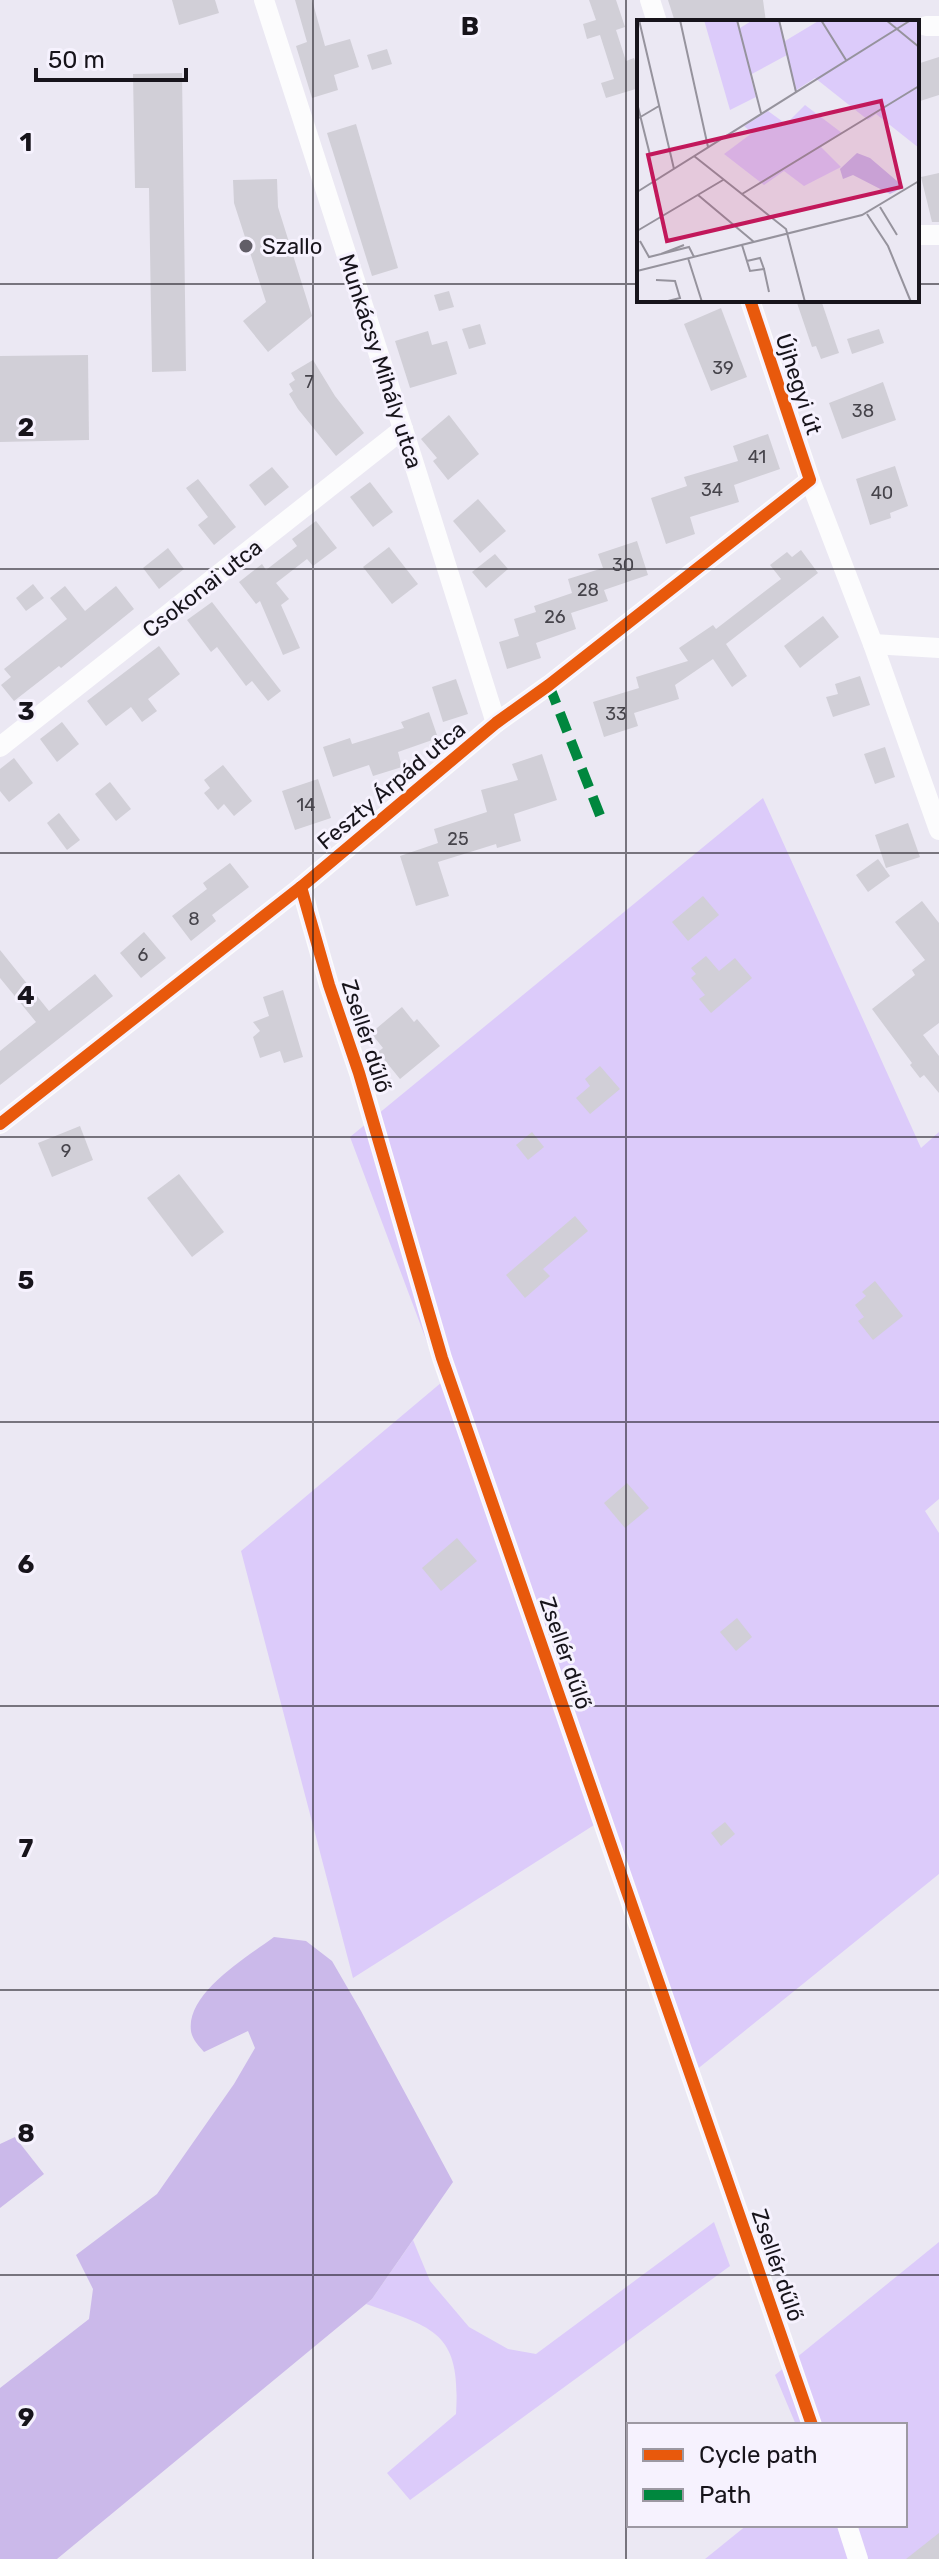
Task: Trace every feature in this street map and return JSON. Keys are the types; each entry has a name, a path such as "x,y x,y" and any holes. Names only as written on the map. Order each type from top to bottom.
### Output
{"street":[{"name":"Munkácsy Mihály utca","path":"264,0 496,723"},
{"path":"650,0 656,20"},
{"name":"Újhegyi út","path":"751,302 810,480 939,830"},
{"name":"Csokonai utca","path":"0,747 403,429"},
{"name":"Feszty Árpád utca","path":"0,1124 301,887 496,723 810,480"},
{"path":"873,644 939,648"},
{"name":"Zsellér dűlő","path":"301,887 442,1358 811,2423"},
{"path":"848,2527 858,2559"}],"shaded area":[{"path":"763,798 921,1148 939,1132 939,1499 925,1511 939,1533 939,1874 695,2071 602,1820 353,1978 241,1551 442,1382 350,1137"},
{"path":"274,1937 306,1941 332,1961 453,2182 366,2304 57,2559 0,2559 0,2388 89,2319 93,2289 76,2255 157,2194 234,2084 255,2048 248,2031 204,2052 192,2034 192,2017 198,2003 220,1977"},
{"path":"15,2137 44,2174 0,2208 0,2144"},
{"path":"714,2222 730,2266 410,2500 387,2473 456,2414 454,2366 439,2338 410,2320 366,2304 413,2240 430,2281 469,2327 508,2349 536,2354"},
{"path":"939,2242 939,2559 705,2559 745,2527 907,2527 907,2423 795,2423 775,2375"}],"building":[{"path":"172,0 215,0 219,13 179,25"},
{"path":"295,0 312,0 325,46 350,39 359,67 334,75 338,90 312,98 296,46 307,42"},
{"path":"589,0 616,0 625,27 616,30 626,61 634,58 637,89 606,98 601,83 614,79 600,35 587,39 583,24 596,20"},
{"path":"668,0 763,0 766,20 674,20"},
{"path":"387,49 392,64 372,70 367,55"},
{"path":"939,57 939,95 919,101 919,63"},
{"path":"182,73 186,371 152,372 149,188 135,188 133,74"},
{"path":"356,124 398,268 372,276 327,133"},
{"path":"939,173 939,222 932,222 921,177"},
{"path":"277,179 278,207 312,316 268,352 243,321 266,302 234,203 233,180"},
{"path":"449,291 454,307 439,311 434,295"},
{"path":"797,302 822,302 839,353 821,359 816,346 812,347"},
{"path":"721,308 747,377 711,391 684,324"},
{"path":"480,324 486,344 469,349 462,329"},
{"path":"879,329 884,343 852,354 847,339"},
{"path":"428,331 432,345 447,341 457,374 410,388 395,341"},
{"path":"88,355 89,440 0,442 0,356"},
{"path":"313,360 335,396 364,433 336,456 289,394 293,391 289,384 295,380 291,373"},
{"path":"883,382 896,420 842,439 829,403"},
{"path":"449,415 479,454 448,480 433,461 437,458 421,439"},
{"path":"768,434 780,469 734,485 739,502 690,517 695,534 666,544 651,498 687,486 684,477 738,461 733,446"},
{"path":"895,466 908,506 890,513 891,518 870,525 856,479"},
{"path":"272,467 289,487 265,506 249,485"},
{"path":"198,479 236,527 214,545 198,525 208,517 186,488"},
{"path":"370,482 393,512 373,527 350,497"},
{"path":"478,499 506,531 480,553 453,521"},
{"path":"316,521 337,548 313,566 307,559 276,583 289,599 281,605 300,648 283,655 260,601 256,604 239,582 262,564 266,570 297,546 292,539"},
{"path":"637,541 648,575 604,590 608,601 571,613 576,629 536,643 541,658 507,669 499,642 519,636 514,619 536,612 534,606 572,593 568,579 603,568 598,554"},
{"path":"389,547 418,584 392,604 363,567"},
{"path":"168,548 184,569 159,589 143,568"},
{"path":"801,550 818,573 726,644 747,676 732,687 713,659 675,685 679,699 634,713 638,726 604,737 593,702 639,688 636,677 688,661 679,648 713,625 716,629 781,579 770,565 787,552 792,557"},
{"path":"495,554 508,569 486,588 472,572"},
{"path":"33,584 44,598 26,611 16,598"},
{"path":"65,586 85,611 116,586 134,609 61,668 59,666 14,701 1,685 11,677 4,669 67,619 50,598"},
{"path":"212,602 281,691 268,701 252,681 246,686 217,647 211,652 187,620"},
{"path":"823,616 839,637 800,668 784,646"},
{"path":"159,646 180,674 148,699 157,711 142,722 131,707 106,726 87,701"},
{"path":"860,676 870,705 833,717 826,697 838,694 835,684"},
{"path":"456,679 468,714 443,722 432,687"},
{"path":"429,712 438,738 398,752 402,767 373,776 369,765 333,777 323,747 350,738 352,744 404,728 401,722"},
{"path":"62,722 79,744 57,762 40,739"},
{"path":"885,747 895,777 875,784 864,754"},
{"path":"542,754 557,800 514,814 521,841 497,848 496,844 438,862 449,896 416,906 400,856 438,843 434,829 487,812 481,790 518,780 512,764"},
{"path":"14,758 33,783 9,802 0,791 0,769"},
{"path":"223,765 252,801 234,816 224,804 218,810 204,793 210,788 204,780"},
{"path":"318,779 331,818 295,830 282,791"},
{"path":"110,782 131,809 116,821 95,794"},
{"path":"59,813 80,840 67,850 47,823"},
{"path":"908,823 920,857 886,868 875,835"},
{"path":"878,859 890,876 868,892 856,875"},
{"path":"230,863 249,887 212,915 216,921 191,941 172,916 207,889 203,883"},
{"path":"703,896 719,915 688,941 672,922"},
{"path":"922,901 939,923 939,1023 923,1035 939,1056 939,1093 924,1075 920,1078 872,1009 915,975 912,970 925,960 895,922"},
{"path":"144,932 166,958 141,978 120,953"},
{"path":"0,950 49,1011 95,974 113,996 0,1085 0,1051 36,1022 0,978"},
{"path":"706,956 719,971 735,958 752,978 711,1013 699,999 705,995 691,978 696,974 691,968"},
{"path":"283,990 303,1057 284,1063 280,1051 260,1058 253,1037 260,1031 253,1022 269,1016 263,997"},
{"path":"402,1007 440,1046 400,1079 378,1052 383,1048 371,1033"},
{"path":"600,1066 620,1089 590,1114 576,1098 590,1086 585,1079"},
{"path":"80,1126 93,1160 52,1177 38,1143"},
{"path":"532,1132 544,1147 528,1160 516,1145"},
{"path":"179,1174 224,1232 192,1257 147,1198"},
{"path":"575,1216 588,1231 543,1269 550,1276 525,1298 506,1275"},
{"path":"875,1281 903,1316 873,1340 858,1321 864,1317 855,1305 866,1296 862,1292"},
{"path":"627,1483 649,1508 625,1528 604,1503"},
{"path":"457,1538 477,1561 441,1591 422,1568"},
{"path":"737,1618 752,1637 736,1651 720,1632"},
{"path":"725,1822 735,1834 721,1846 711,1833"},
{"path":"939,2533 939,2559 906,2559"}],"marked path":[{"path":"549,685 603,823"}],"cycle path":[{"path":"0,1124 301,887 496,723 810,480 751,302"},
{"path":"301,887 442,1358 811,2423"}],"place":[{"name":"Szallo","path":"246,246"}]}
